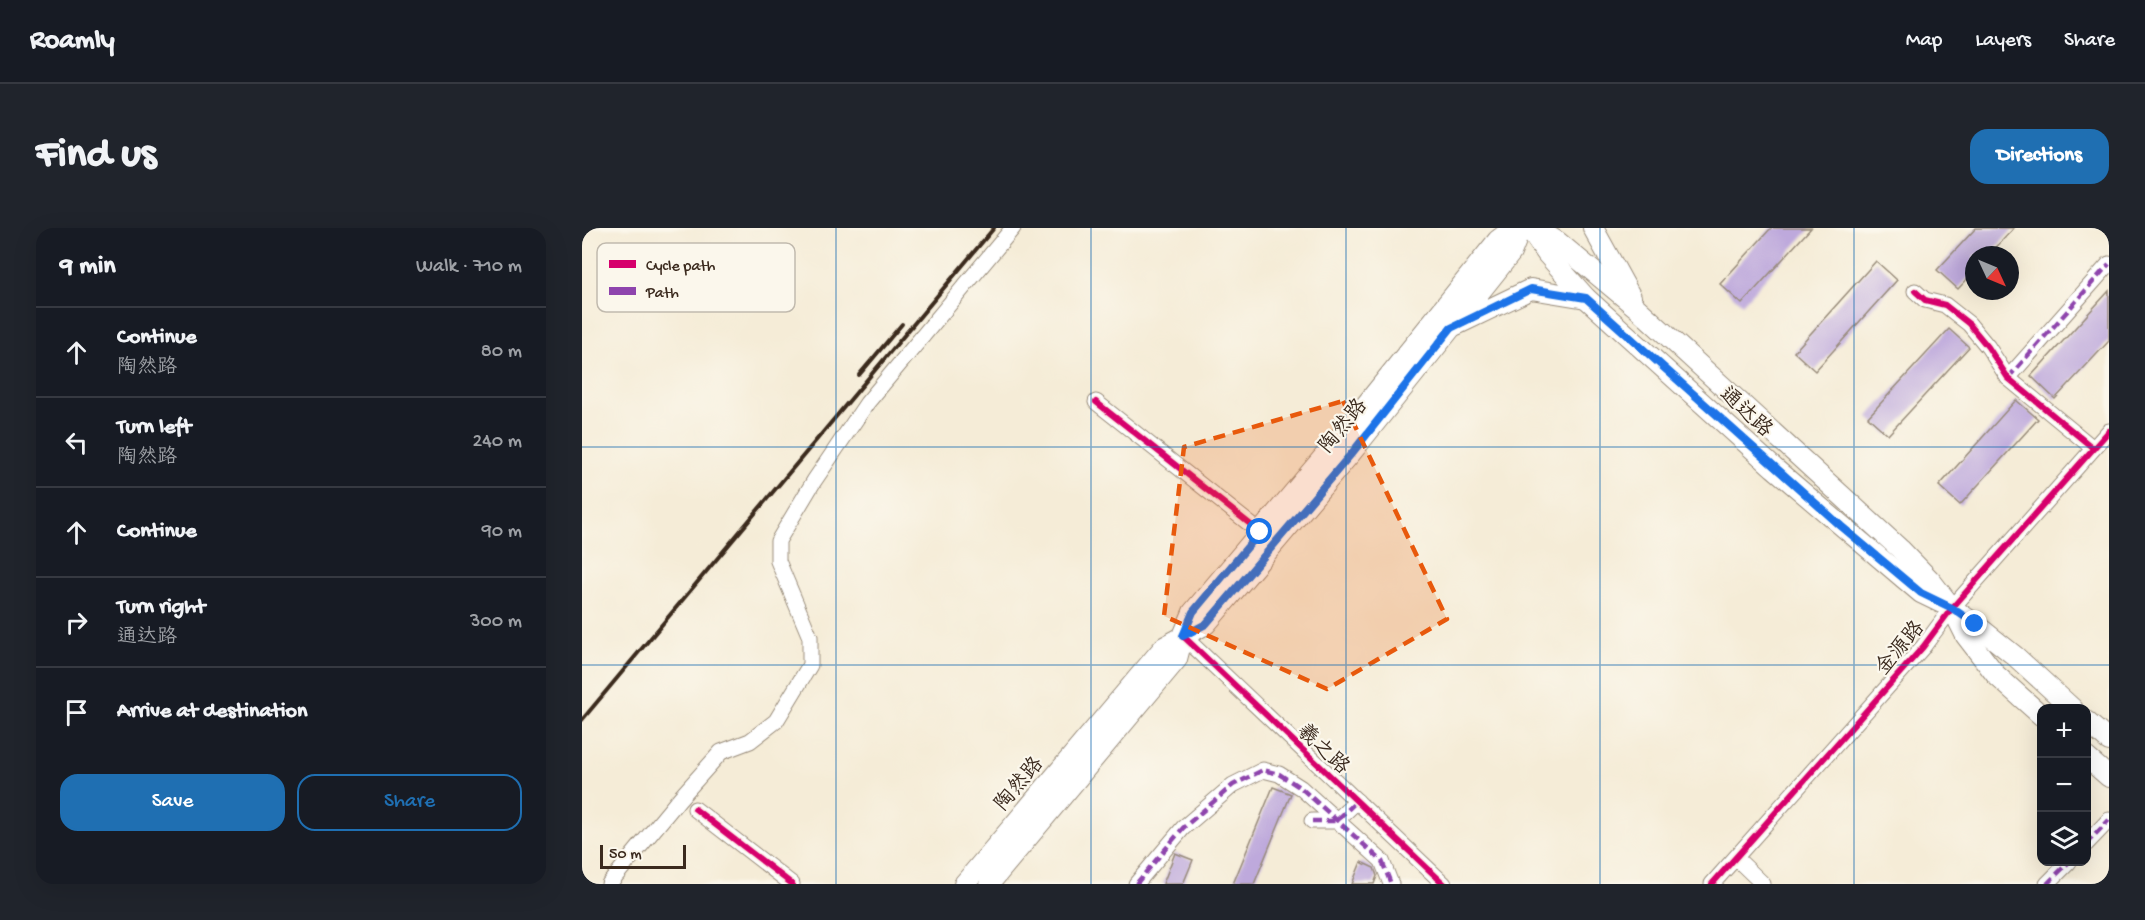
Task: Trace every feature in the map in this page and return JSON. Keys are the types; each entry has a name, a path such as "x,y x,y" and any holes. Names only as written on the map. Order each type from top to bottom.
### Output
{"main road":[{"name":"陶然路","path":"988,884 1177,659 1193,612 1337,441 1498,240 1514,228"},
{"name":"陶然路","path":"964,884 1164,647 1206,624 1352,453 1511,253 1521,228"},
{"name":"通达路","path":"1529,228 1546,254 1586,298 1841,526 1921,593 1952,608 2015,656 2069,704"},
{"name":"通达路","path":"1535,228 1558,242 1636,307 1900,549 1931,581 1952,608 1966,636 1996,675 2037,712"},
{"path":"1593,228 1636,307"},
{"path":"1451,328 1531,289 1586,298"},
{"path":"2091,725 2109,741"},
{"path":"2088,758 2109,777"}],"street":[{"path":"609,884 721,752 750,741 776,721 810,665 810,637 778,561 778,542 814,481 867,403 1013,228"},
{"path":"2008,378 2109,264"},
{"path":"1915,291 1925,300 1945,304 1969,324 1988,347 2008,378 2093,448"},
{"path":"1096,402 1260,532"},
{"name":"金源路","path":"1712,884 1923,647 1952,608 2109,431"},
{"name":"羲之路","path":"1183,636 1444,884"},
{"path":"1136,884 1183,828 1233,784 1263,770 1279,774 1301,788 1382,861 1391,884"},
{"path":"1312,821 1336,821 1357,801"},
{"path":"695,809 792,884"},
{"path":"2091,839 2109,820"},
{"path":"1736,858 1763,884"},
{"path":"2047,884 2064,866"}],"highlighted area":[{"path":"1343,401 1447,619 1327,689 1164,616 1184,447"}],"building":[{"path":"1771,228 1811,228 1742,304 1720,284"},
{"path":"1976,228 2014,228 1997,246 1965,246 1965,282 1958,289 1937,270"},
{"path":"1876,261 1897,280 1815,371 1794,352"},
{"path":"2109,291 2109,341 2055,399 2031,376"},
{"path":"1949,329 1969,347 1888,435 1868,417"},
{"path":"2016,400 2038,419 1960,505 1939,486"},
{"path":"1273,787 1291,794 1254,884 1233,884"},
{"path":"1175,853 1193,860 1183,884 1163,884"},
{"path":"1361,862 1374,868 1377,876 1374,884 1352,884"}],"railway":[{"path":"582,720 994,228"},
{"path":"859,375 902,324"}],"marked path":[{"path":"2008,378 2109,264"},
{"path":"1136,884 1183,828 1233,785 1263,770 1279,774 1301,788 1382,861 1391,884"},
{"path":"1312,821 1336,821 1357,801"},
{"path":"2091,839 2109,820"},
{"path":"2047,884 2065,866"}],"cycle path":[{"path":"1915,291 1925,300 1945,305 1969,324 1988,347 2008,378 2093,448"},
{"path":"1096,402 1260,532"},
{"path":"1712,884 1923,647 1952,608 2109,431"},
{"path":"1183,636 1444,884"},
{"path":"695,809 792,884"}],"route":[{"path":"1260,532 1193,612 1183,636 1206,624 1352,453 1451,328 1531,289 1586,298 1841,526 1921,593 1952,608 1975,624"}]}
